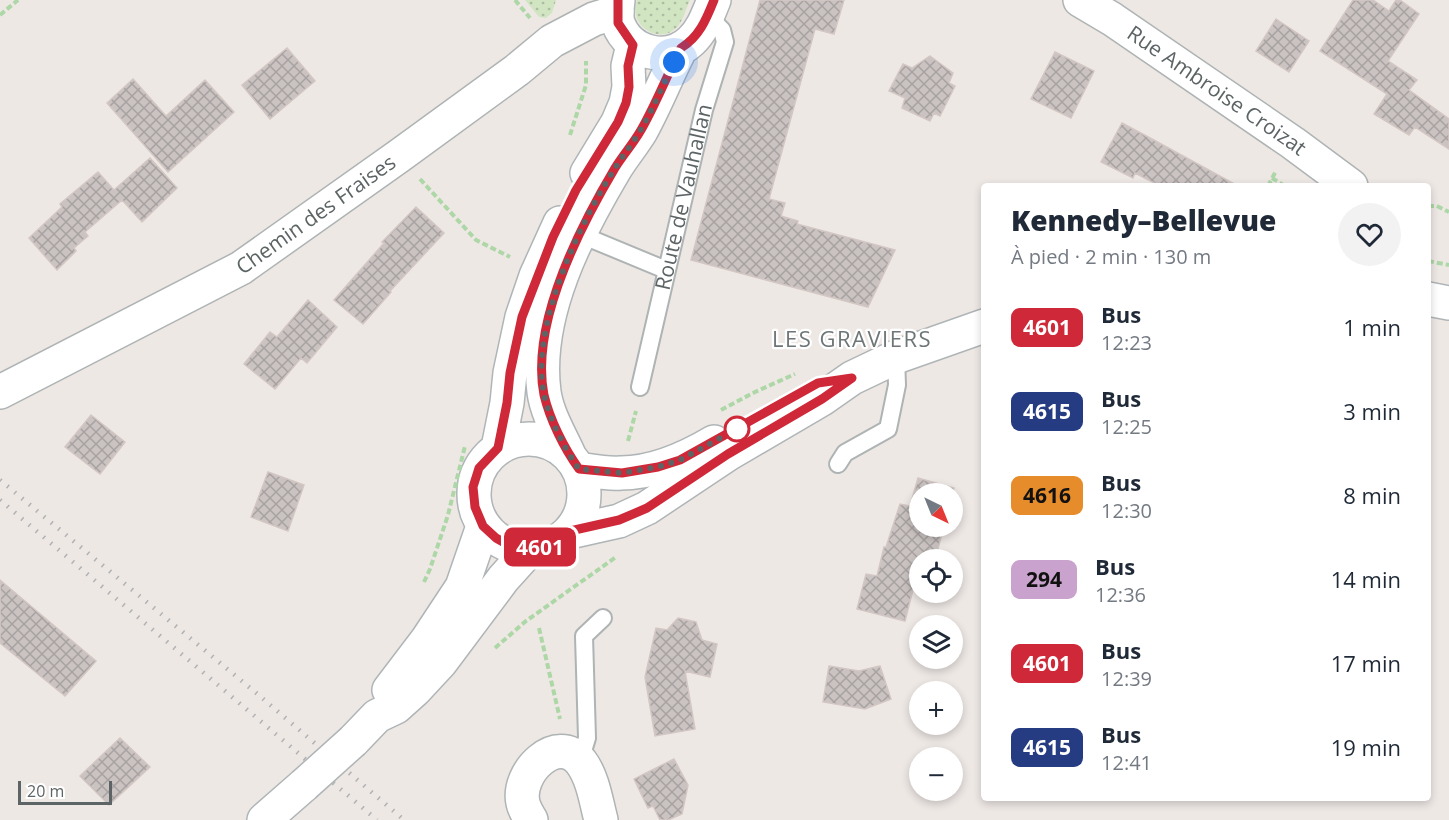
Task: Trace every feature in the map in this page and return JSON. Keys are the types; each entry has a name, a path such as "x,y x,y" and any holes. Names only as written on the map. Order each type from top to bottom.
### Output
{"street":[{"name":"Rue Ambroise Croizat","path":"1080,0 1122,26 1347,183"},
{"path":"618,6 618,23 633,45 642,51 654,53 668,53 681,48"},
{"name":"Chemin des Fraises","path":"0,392 241,268 517,70 552,40 618,6"},
{"name":"Route de Vauhallan","path":"574,462 550,413 544,394 543,347 550,315 565,266 579,234 616,166 640,131 681,48 690,43 698,34 710,8"},
{"path":"498,448 522,317 553,237 576,190 618,122 626,103 629,87 628,66 633,45"},
{"path":"1431,300 1449,303"},
{"path":"570,531 619,520 647,508 728,454 822,399 852,378 896,357 981,327"},
{"path":"574,462 584,490 582,507 570,531 560,540 548,546 530,549 512,547 496,538 483,526 475,507 473,487 479,468 498,448 510,441 531,438 551,443 574,462 622,473 658,467 680,460 818,383 852,378"},
{"path":"377,716 384,696 427,640 462,587 483,526"},
{"path":"264,820 353,741 377,716 396,707 428,676 503,579 530,549"},
{"path":"531,820 523,802 525,783 529,772 539,760 551,753 566,753 580,761 590,777 601,820"}],"lane":[{"name":"Route de Vauhallan","path":"640,387 705,110 725,42 722,30 710,8"},
{"path":"579,234 666,270"},
{"path":"838,464 845,453 888,429 897,385 896,357"},
{"path":"580,761 587,738 584,636 603,618"}],"path":[{"path":"0,15 18,0"},
{"path":"399,156 476,240 516,261"},
{"path":"1272,178 1280,183"},
{"path":"1431,206 1437,206 1449,212"},
{"path":"1431,262 1449,265"},
{"path":"627,444 636,412"},
{"path":"526,621 625,550"},
{"path":"539,628 562,729"}],"green space":[{"path":"525,0 556,0 552,13 546,18 539,17"},
{"path":"637,0 690,0 678,26 671,32 654,34 641,25 637,18 635,9"}],"building":[{"path":"760,0 844,0 834,34 815,29 769,199 785,203 781,216 798,221 797,224 895,250 868,307 691,260"},
{"path":"1353,0 1373,0 1389,11 1396,0 1400,0 1419,14 1388,61 1417,80 1409,90 1449,119 1449,149 1415,127 1409,135 1374,114 1387,94 1320,51"},
{"path":"1276,19 1309,41 1289,72 1256,51"},
{"path":"287,48 315,81 270,119 242,85"},
{"path":"1055,52 1094,71 1071,118 1031,99"},
{"path":"930,56 953,73 949,83 955,86 940,116 934,113 930,121 902,108 905,98 889,91 903,64 912,68"},
{"path":"133,79 166,116 205,80 234,112 168,172 107,103"},
{"path":"1122,123 1232,183 1154,183 1135,173 1133,178 1101,162"},
{"path":"150,158 177,188 142,222 122,200 85,232 88,236 74,248 76,251 57,270 29,238 62,207 60,204 98,172 114,190"},
{"path":"416,207 444,233 363,324 334,300 384,243 382,242"},
{"path":"308,300 337,327 307,363 301,358 275,389 244,364 270,332 277,337"},
{"path":"91,415 125,442 100,474 65,447"},
{"path":"268,472 304,485 288,531 251,517"},
{"path":"918,478 936,483 917,483"},
{"path":"900,504 909,506 909,537 941,537 938,549 909,549 910,603 905,621 857,609 866,574 877,576 884,547 886,547"},
{"path":"0,580 96,661 65,696 0,643"},
{"path":"678,618 696,622 702,640 717,644 710,677 685,671 695,729 655,736 645,677 656,628 667,630"},
{"path":"829,666 859,671 880,666 891,699 865,709 823,702"},
{"path":"120,738 150,767 109,805 80,776"},
{"path":"674,759 688,785 682,814 668,820 660,820 653,806 648,808 634,779"}],"railway":[{"path":"0,480 261,697 404,820"},
{"path":"0,500 377,820"}],"bus line":[{"name":"4601","path":"618,0 618,23 624,35 633,45 628,66 629,87 626,103 618,122 576,190 536,276 522,317 498,448 479,468 473,487 475,507 483,526 496,538 512,547 530,549 548,546 560,540 570,531 619,520 647,508 728,454 822,399 852,378 818,383 680,460 658,467 622,473 579,469 569,455 550,413 544,394 543,347 565,266 598,197 640,131 681,48 690,43 698,34 714,0"}],"district":[{"name":"LES GRAVIERS","path":"852,339"}],"route":[{"path":"674,62 640,131 598,197 565,266 543,347 544,394 569,455 579,469 622,473 658,467 680,460 737,429"}]}
